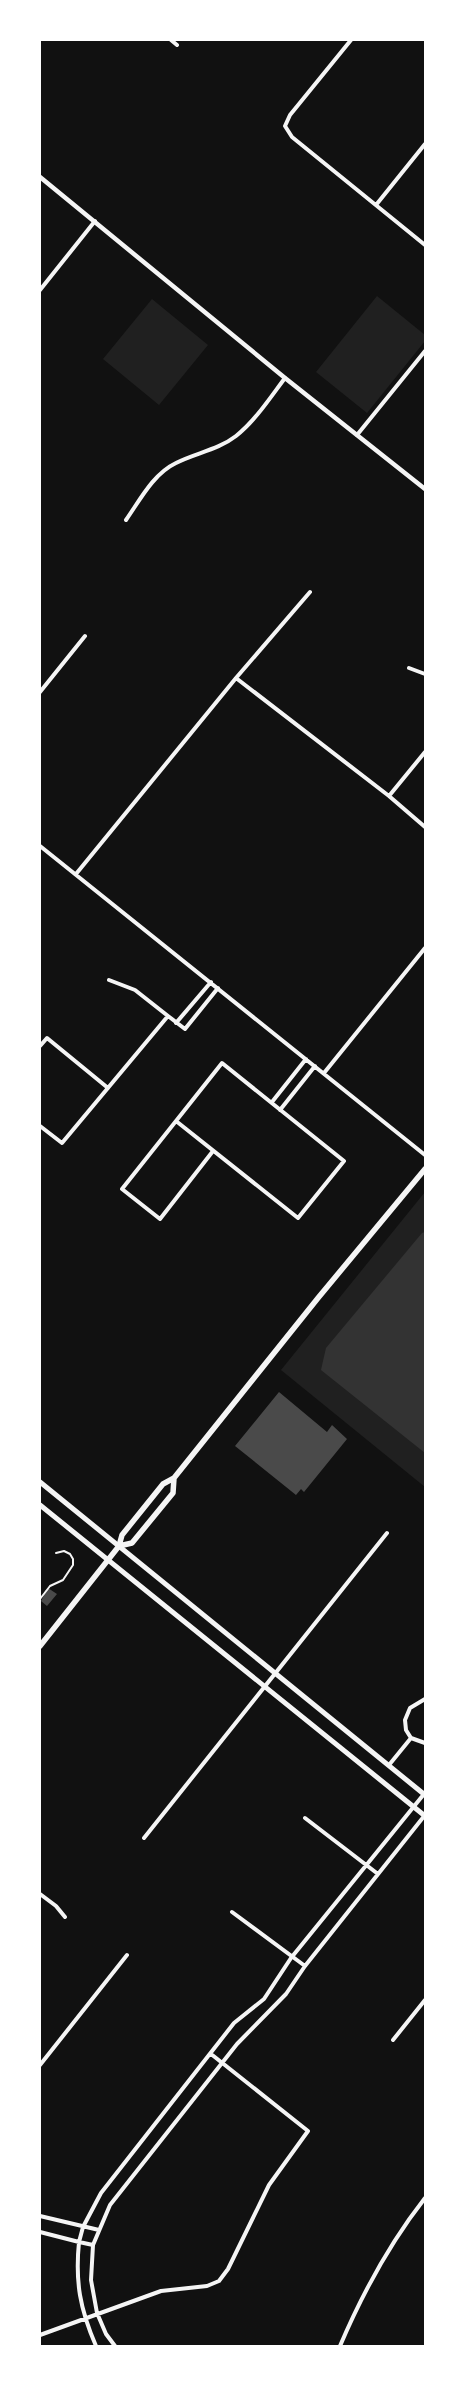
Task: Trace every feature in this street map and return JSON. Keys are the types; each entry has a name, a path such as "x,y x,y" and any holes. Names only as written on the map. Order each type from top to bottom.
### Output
{"main road":[{"path":"40,1646 119,1546 122,1535 157,1491 163,1484 174,1478 425,1169"},
{"path":"119,1546 132,1544 173,1493 174,1478"},
{"path":"40,1482 424,1794"},
{"path":"40,1505 425,1816"}],"street":[{"path":"171,40 177,44"},
{"path":"351,40 290,115 286,126 292,137 425,245"},
{"path":"376,205 425,144"},
{"path":"40,176 285,378 425,488"},
{"path":"40,290 95,221"},
{"path":"357,435 425,351"},
{"path":"126,520 154,480 175,463 225,443 235,436 256,416 285,378"},
{"path":"76,874 236,678 310,592"},
{"path":"40,692 85,636"},
{"path":"409,668 425,674"},
{"path":"236,678 389,796 425,827"},
{"path":"389,796 425,752"},
{"path":"40,846 425,1155"},
{"path":"324,1074 425,948"},
{"path":"109,980 135,990 184,1029 218,988"},
{"path":"176,1023 211,982"},
{"path":"40,1126 62,1143 168,1016"},
{"path":"40,1046 46,1038 108,1088"},
{"path":"272,1102 306,1059"},
{"path":"176,1121 298,1218 344,1161 222,1063 122,1189 160,1219 213,1151"},
{"path":"280,1110 315,1066"},
{"path":"144,1838 263,1686 387,1533"},
{"path":"425,1699 410,1708 405,1720 406,1730 411,1738 425,1742"},
{"path":"389,1765 411,1738"},
{"path":"96,2346 84,2318 78,2282 79,2242 83,2227 101,2193 234,2023 264,1999 291,1958 424,1794"},
{"path":"115,2346 106,2334 97,2313 91,2280 93,2245 110,2205 222,2063 252,2028 269,2014 286,1994 305,1966 425,1816"},
{"path":"306,1818 378,1874"},
{"path":"40,1894 56,1906 65,1917"},
{"path":"232,1912 291,1958 305,1966"},
{"path":"40,2065 127,1955"},
{"path":"393,2040 425,2000"},
{"path":"40,2335 161,2291 207,2286 219,2281 228,2269 269,2185 308,2131 211,2054"},
{"path":"340,2346 366,2286 385,2254 425,2198"},
{"path":"40,2216 99,2230"},
{"path":"40,2232 93,2245"}],"lane":[{"path":"40,1598 50,1586 62,1580 73,1565 73,1559 70,1554 64,1551 56,1553"}],"shaded area":[{"path":"377,296 425,335 425,341 367,413 316,372"},
{"path":"152,299 208,345 159,405 103,359"},
{"path":"425,1192 425,1487 281,1370"},
{"path":"425,1232 425,1453 321,1370 326,1348 422,1233"}],"building":[{"path":"279,1392 327,1432 332,1425 347,1439 304,1492 301,1489 296,1495 235,1446"},
{"path":"48,1588 57,1594 47,1606 41,1601"}]}
